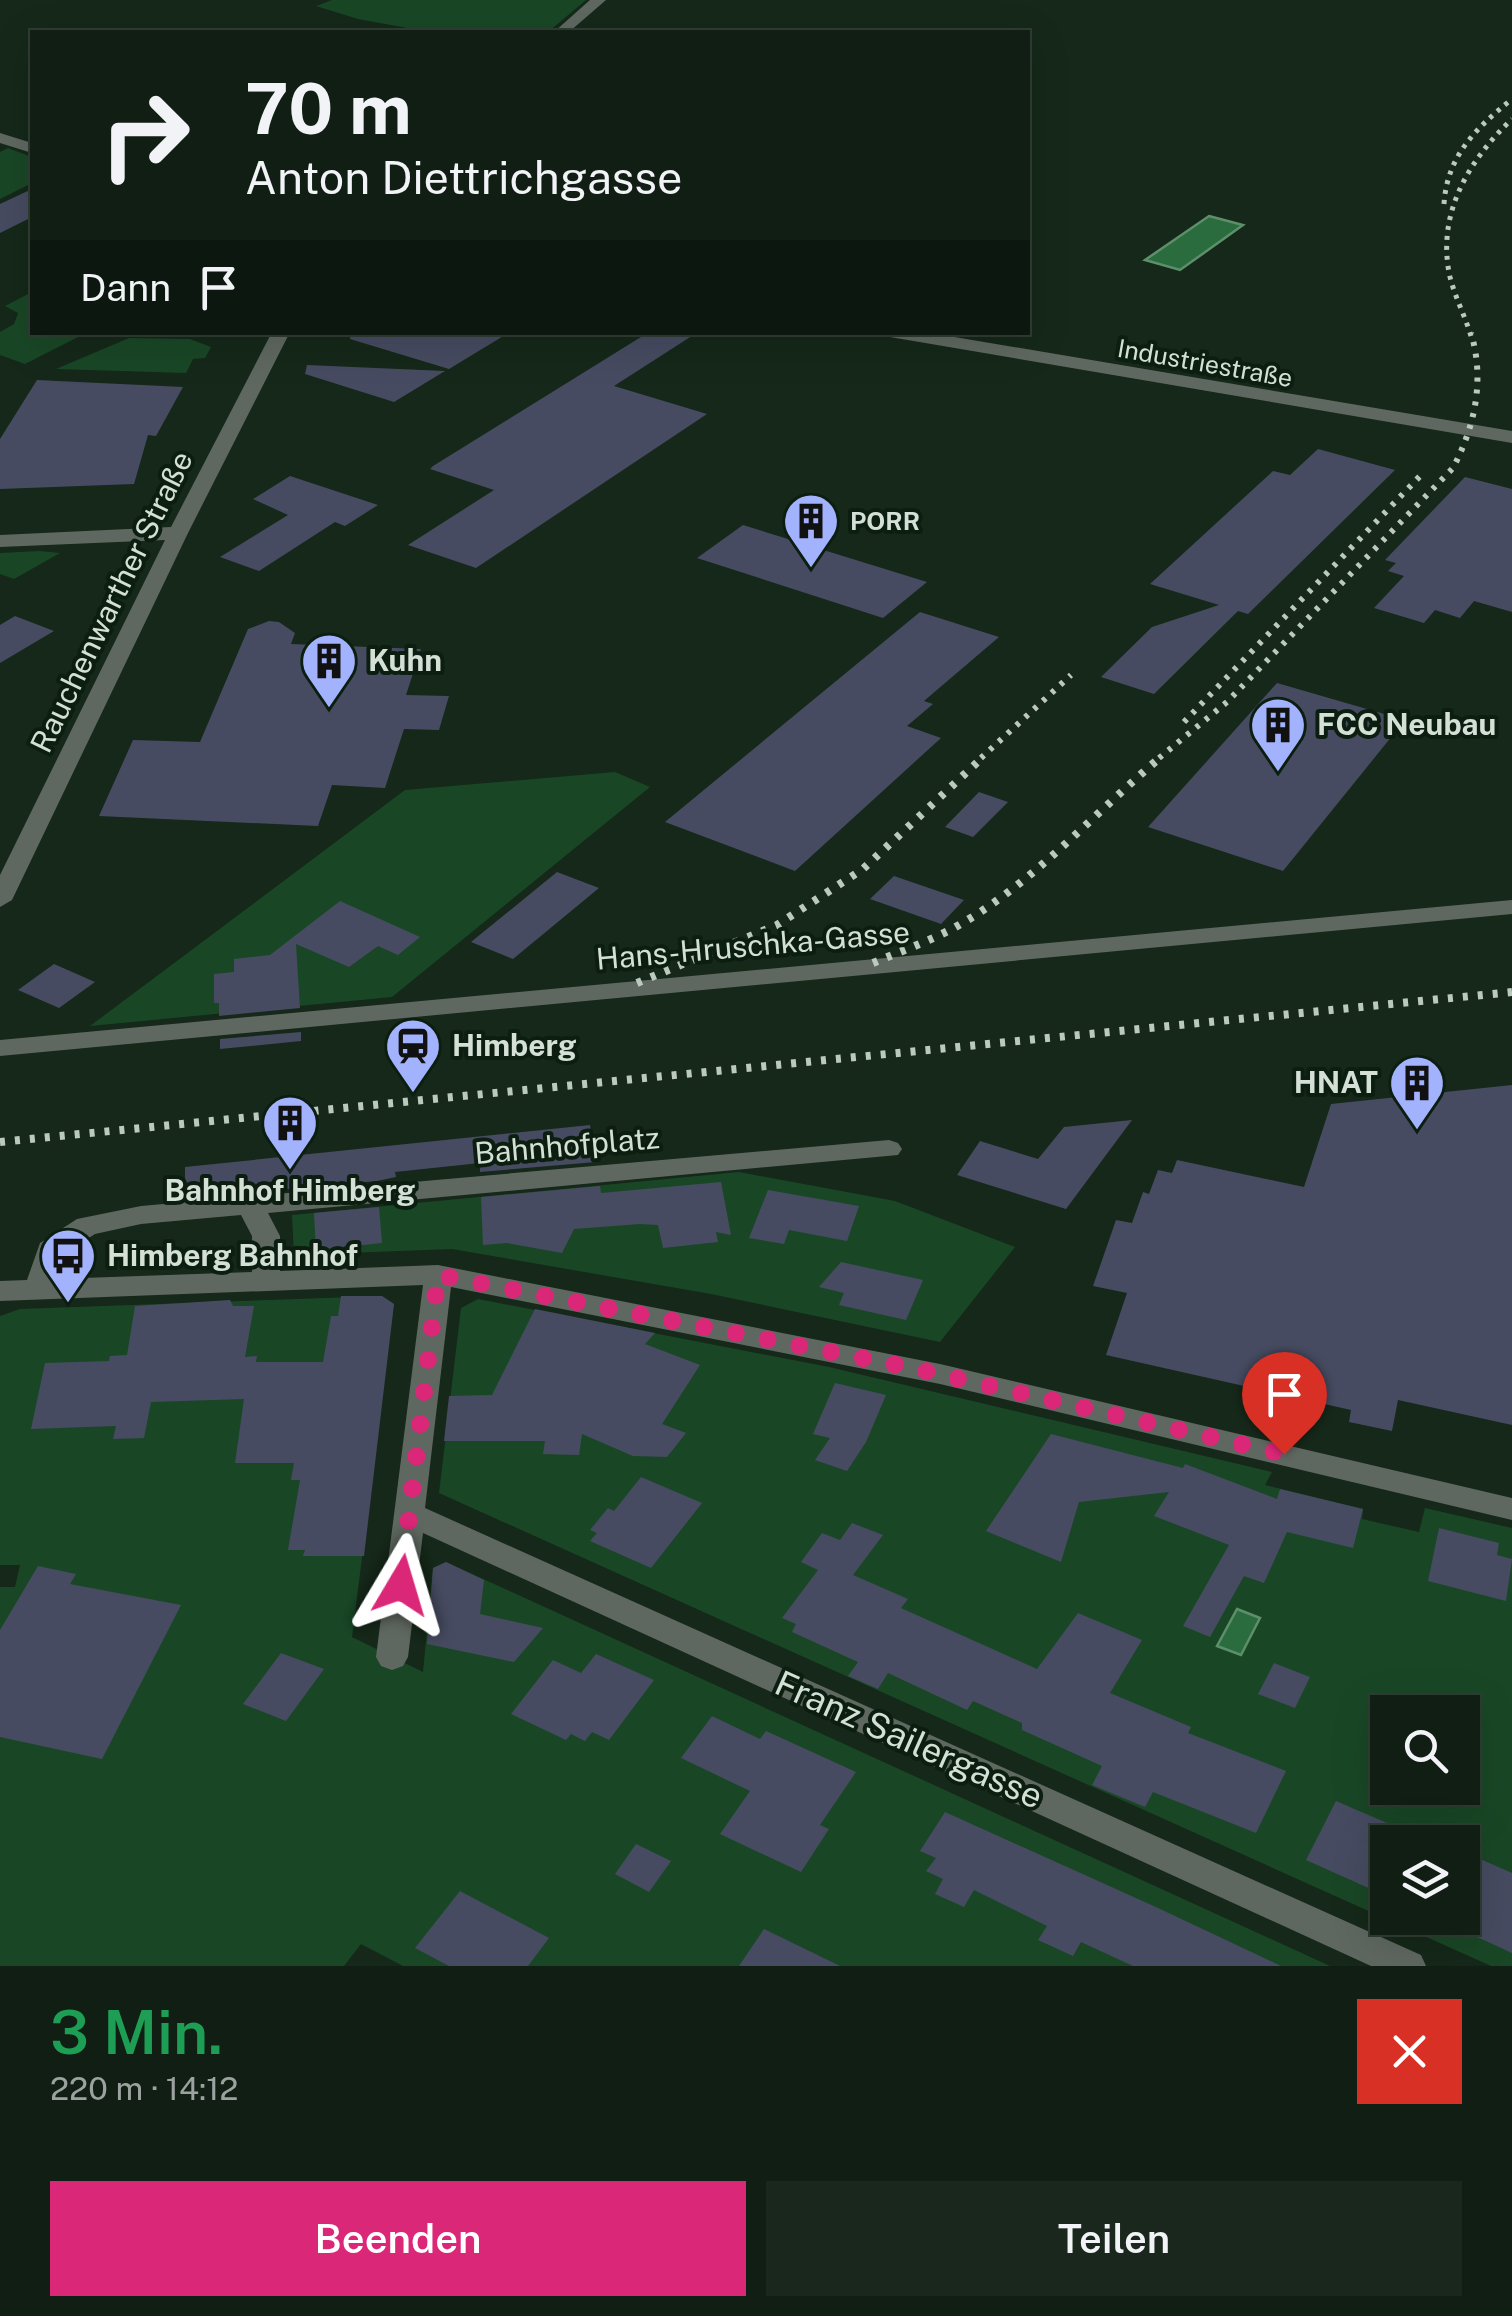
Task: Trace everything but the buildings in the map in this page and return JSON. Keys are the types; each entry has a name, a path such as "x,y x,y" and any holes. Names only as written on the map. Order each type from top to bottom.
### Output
{"street":[{"path":"563,30 599,0"},
{"path":"0,138 30,147"},
{"name":"Rauchenwarther Straße","path":"0,900 178,533 279,335"},
{"name":"Industriestraße","path":"908,335 1512,437"},
{"path":"0,541 178,533"},
{"name":"Hans-Hruschka-Gasse","path":"0,1048 1512,908"},
{"name":"Bahnhofplatz","path":"38,1290 50,1250 87,1226 141,1216 889,1148"},
{"path":"251,1206 266,1236 266,1278"},
{"path":"392,1657 438,1275"},
{"path":"0,1291 266,1278 438,1275 940,1374 1512,1509"},
{"name":"Franz Sailergasse","path":"410,1514 1408,1966"}],"shaded area":[{"path":"332,0 586,0 550,30 418,30 358,19 316,6"},
{"path":"8,148 30,156 30,184 0,199 0,152"},
{"path":"1209,216 1243,225 1180,270 1145,260"},
{"path":"30,293 30,335 82,335 25,364 0,355 0,332 14,324 18,313 5,306"},
{"path":"129,338 190,339 211,347 205,358 193,359 186,373 56,369"},
{"path":"0,553 60,553 14,579 0,574"},
{"path":"615,772 650,787 392,997 90,1026 405,790"},
{"path":"739,1172 895,1201 1015,1247 940,1342 711,1294 452,1249 294,1255 292,1215"},
{"path":"382,1296 394,1304 352,1637 423,1672 433,1568 446,1562 1330,1966 403,1966 361,1944 344,1966 0,1966 0,1587 15,1587 20,1565 0,1565 0,1316 20,1309"},
{"path":"478,1299 829,1367 1272,1472 1265,1485 1363,1509 1362,1519 1419,1532 1425,1508 1512,1528 1512,1966 1491,1966 1422,1935 1480,1935 1480,1825 1370,1825 1370,1912 439,1493 461,1308"},
{"path":"1237,1609 1260,1618 1241,1655 1217,1646"}],"railway":[{"path":"1444,204 1457,157 1487,121 1512,99"},
{"path":"1471,336 1450,277 1448,232 1459,190 1469,171 1512,119"},
{"path":"1159,758 1227,702 1453,468 1467,436 1475,402 1477,368 1471,333"},
{"path":"1184,722 1421,475"},
{"path":"981,758 1071,675"},
{"path":"637,983 777,925 863,869 984,756"},
{"path":"873,963 952,929 1009,892 1162,756"},
{"path":"0,1142 1512,992"}],"place":[{"name":"PORR","path":"811,570"},
{"name":"Kuhn","path":"329,710"},
{"name":"FCC Neubau","path":"1278,774"},
{"name":"Himberg","path":"413,1095"},
{"name":"HNAT","path":"1417,1132"},
{"name":"Bahnhof Himberg","path":"290,1172"},
{"name":"Himberg Bahnhof","path":"68,1305"}],"route":[{"path":"401,1585 438,1275 908,1367 1284,1454"}]}
